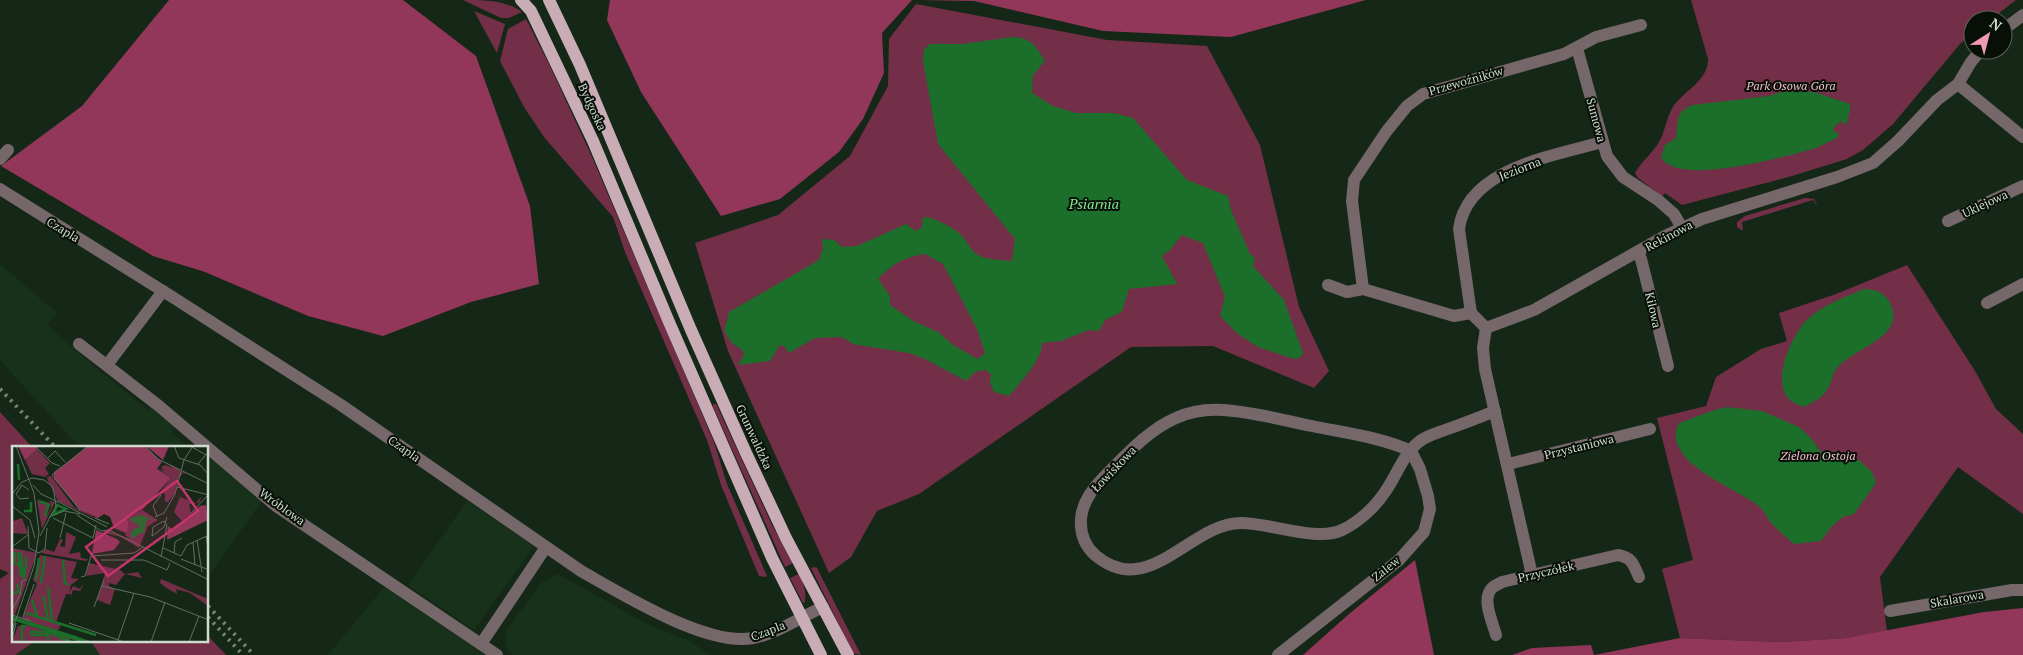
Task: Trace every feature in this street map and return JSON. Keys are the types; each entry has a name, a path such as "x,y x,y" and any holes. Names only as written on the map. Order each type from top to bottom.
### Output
{"main road":[{"name":"Bydgoska","path":"521,0 532,11 593,141 772,558 802,617"},
{"name":"Bydgoska","path":"549,0 580,65 646,224"},
{"name":"Grunwaldzka","path":"646,224 746,453 786,538 848,655"},
{"path":"802,617 821,655"}],"street":[{"path":"2013,22 2023,14"},
{"path":"1577,48 1596,37 1641,25"},
{"name":"Sumowa","path":"1577,48 1607,156 1622,177 1674,214 1682,228"},
{"name":"Przewoźników","path":"1363,289 1352,201 1354,180 1386,132 1408,106 1423,94 1564,54 1577,48"},
{"name":"Rekinowa","path":"1486,328 1534,310 1682,228 1702,219 1846,175 1873,163 1898,142 1937,100 1958,84 1973,60"},
{"path":"1958,84 2023,136"},
{"name":"Jeziorna","path":"1471,313 1459,229 1460,219 1471,199 1490,181 1507,172 1602,142"},
{"name":"Uklejowa","path":"1948,221 2023,186"},
{"name":"Czapla","path":"0,190 341,405 581,571 623,595 710,635 734,640 756,638 823,607"},
{"name":"Kilowa","path":"1638,253 1668,366"},
{"path":"1328,284 1347,292 1363,289 1454,316 1471,313 1486,328 1484,358 1532,576"},
{"path":"1987,302 2023,284"},
{"path":"106,365 163,291"},
{"name":"Wróblowa","path":"79,344 159,406 206,446"},
{"name":"Łowiskowa","path":"1411,451 1376,440 1266,417 1224,410 1197,411 1175,418 1143,440 1102,480 1087,498 1083,508 1081,532 1089,549 1098,557 1120,568 1132,569 1146,567 1169,557 1204,534 1222,526 1240,523 1323,535 1339,531 1356,523 1385,492 1402,460 1411,451 1420,441 1495,411"},
{"name":"Przystaniowa","path":"1508,464 1650,430"},
{"name":"Wróblowa","path":"209,449 276,506 497,655"},
{"name":"Zalew","path":"1278,655 1399,560 1424,532 1430,509 1428,496 1420,469 1411,451"},
{"path":"481,644 546,547"},
{"name":"Przyczółek","path":"1496,635 1488,604 1488,596 1491,589 1502,582 1618,555 1627,557 1633,562 1639,577"},
{"name":"Skalarowa","path":"1890,611 2012,590 2023,590"}],"shaded area":[{"path":"169,0 403,0 476,56 530,206 539,284 471,302 383,336 308,316 205,272 153,256 1,166 82,106"},
{"path":"610,0 912,0 882,33 884,73 863,119 839,152 780,199 721,216 641,92 607,20"},
{"path":"920,0 1366,0 1231,37 1103,31 974,1"},
{"path":"0,264 57,313 47,325 148,410 151,407 175,427 171,433 189,446 78,446 0,360"},
{"path":"209,452 263,499 209,576"},
{"path":"467,501 534,546 474,630 408,585"},
{"path":"1415,560 1434,655 1303,655 1349,614"},
{"path":"558,574 649,625 686,639 711,655 512,655 508,652 505,632 541,583"},
{"path":"385,586 428,616 484,655 328,655"},
{"path":"2023,608 2023,655 1594,655 1680,638 1781,642 1846,638 1984,612"},
{"path":"209,637 226,655 0,655 18,642 209,642"},
{"path":"1591,645 1594,655 1512,655 1532,648"}],"green space":[{"path":"463,0 502,3 522,12 509,18 501,18"},
{"name":"Park Osowa Góra","path":"1691,0 2016,0 2003,10 1963,10 1963,41 1893,124 1863,150 1847,159 1792,176 1682,205 1665,193 1662,196 1638,178 1635,173 1659,141 1673,108 1704,73 1708,59"},
{"path":"916,4 1107,40 1207,46 1260,145 1299,307 1329,371 1314,388 1213,346 1131,347 919,494 877,511 851,557 829,573 728,351 695,243 778,215 850,156 888,86 889,39"},
{"path":"474,11 505,24 497,53"},
{"path":"526,19 592,157 714,442 727,484 767,576 765,577 759,576 721,485 707,440 625,252 613,217 544,137 524,107 500,61 508,29"},
{"path":"1805,198 1814,199 1818,207 1813,200 1742,222 1743,231 1737,227 1737,222 1745,216"},
{"name":"Zielona Ostoja","path":"1907,265 1975,371 1996,409 2023,434 2023,514 1958,467 1880,577 1887,631 1846,638 1781,642 1680,638 1662,569 1693,560 1657,418 1706,406 1716,377 1761,349 1787,341 1779,313 1836,294"},
{"path":"713,404 716,404 772,525 793,563 785,567 713,407"},
{"path":"0,412 31,446 12,446 12,642 34,642 15,655 0,655 0,579 9,573 0,569"},
{"path":"815,567 861,655 853,653 811,568"},
{"path":"799,574 805,591 805,602 803,603 790,578"},
{"path":"209,637 226,655 100,655 92,642 209,642"}],"water":[{"name":"Psiarnia","path":"1013,37 1029,41 1045,61 1033,75 1032,93 1053,106 1076,113 1114,113 1133,118 1187,180 1228,196 1231,210 1250,254 1255,260 1253,266 1284,300 1303,353 1300,358 1294,359 1258,347 1238,334 1220,316 1225,297 1203,243 1182,235 1170,250 1162,256 1177,284 1129,289 1122,312 1105,320 1099,331 1089,330 1061,341 1042,343 1035,364 1009,396 994,392 990,383 991,374 985,370 975,372 966,381 923,358 909,353 853,344 842,337 815,338 789,353 784,346 780,345 770,361 738,365 744,355 742,350 732,343 724,331 729,312 819,260 823,248 822,239 834,240 842,247 857,246 906,224 916,231 922,227 923,217 927,217 955,230 963,237 973,251 981,257 1012,261 1015,239 938,144 923,61 924,49 930,44 961,44","holes":["925,254 943,264 977,329 985,353 978,359 953,345 938,332 915,322 890,305 890,296 878,279 899,262 918,255"]},
{"path":"1799,91 1814,92 1850,104 1846,125 1841,121 1834,127 1833,130 1839,134 1837,138 1816,148 1782,157 1711,170 1690,170 1672,166 1661,158 1665,145 1676,138 1680,114 1693,105"},
{"path":"1864,289 1880,292 1889,301 1893,316 1891,326 1875,341 1844,361 1837,368 1829,387 1820,398 1804,407 1793,402 1785,392 1782,383 1782,372 1788,350 1799,330 1817,312"},
{"path":"1727,407 1762,411 1799,427 1811,438 1821,452 1840,459 1859,460 1872,472 1876,483 1854,514 1843,517 1831,527 1821,541 1794,544 1771,523 1760,507 1704,472 1690,462 1680,450 1676,437 1679,423"}],"railway":[{"path":"0,389 54,446"},
{"path":"209,607 254,655"},
{"path":"209,618 243,655"}]}
